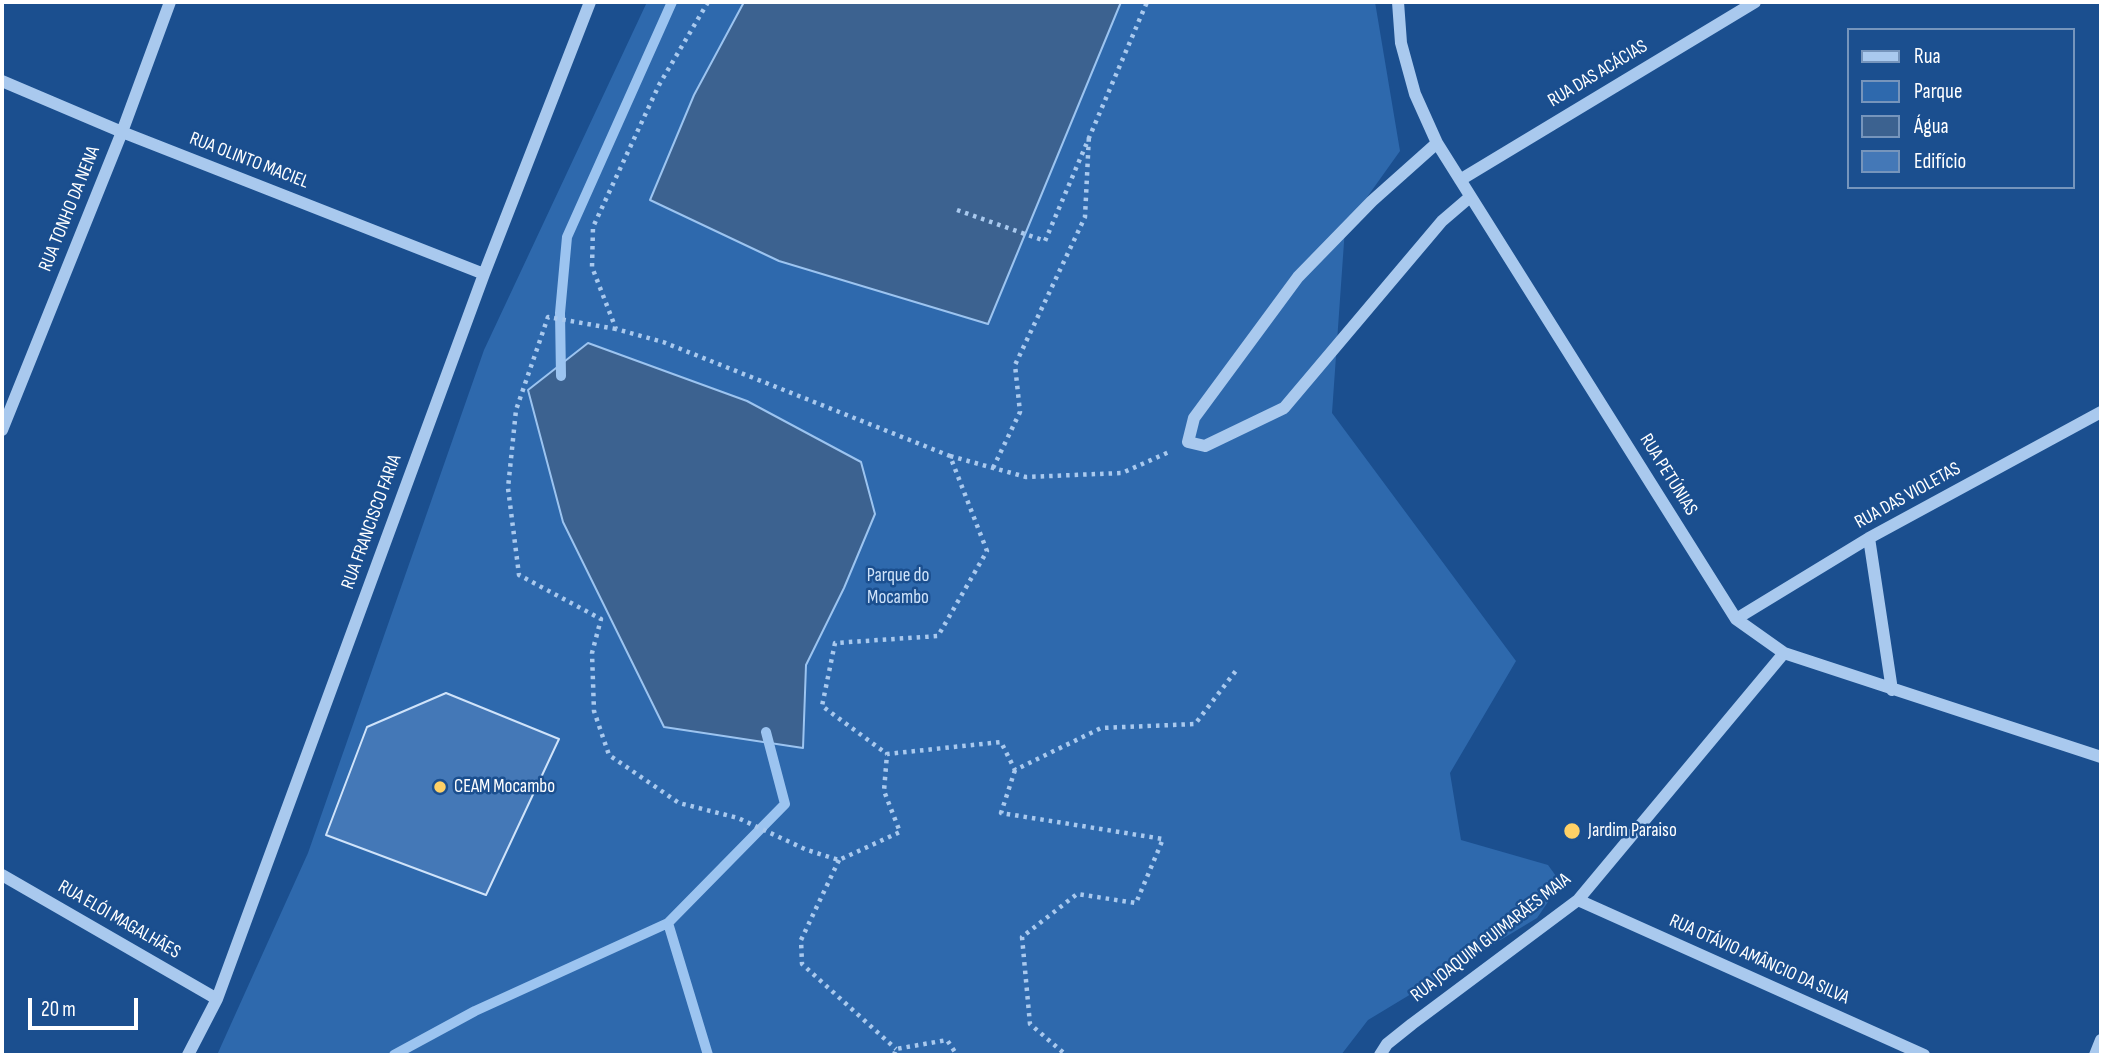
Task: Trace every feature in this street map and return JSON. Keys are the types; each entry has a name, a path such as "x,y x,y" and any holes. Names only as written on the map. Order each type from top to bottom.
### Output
{"street":[{"name":"RUA TONHO DA NENA","path":"2,430 122,132 170,2"},
{"name":"RUA FRANCISCO FARIA","path":"188,1055 218,999 484,274 590,2"},
{"name":"RUA PETÚNIAS","path":"1398,2 1401,43 1415,94 1437,143 1736,619 1784,653 2101,757"},
{"name":"RUA DAS ACÁCIAS","path":"1460,180 1755,2"},
{"name":"RUA OLINTO MACIEL","path":"2,81 122,132 484,274"},
{"path":"1437,143 1372,201 1298,277 1194,418 1188,442 1205,446 1284,408 1433,231 1470,197"},
{"name":"RUA DAS VIOLETAS","path":"1736,619 1869,538 2101,412"},
{"path":"1869,538 1892,690"},
{"name":"RUA JOAQUIM GUIMARÃES MAIA","path":"1380,1055 1395,1037 1578,900 1784,653"},
{"name":"RUA ELÓI MAGALHÃES","path":"2,874 218,999"},
{"name":"RUA OTÁVIO AMÂNCIO DA SILVA","path":"1578,900 1924,1055"},
{"path":"2095,1055 2101,1040"}],"path":[{"path":"616,329 592,267 593,227 659,85 708,2"},
{"path":"957,210 1045,241 1147,2"},
{"path":"993,468 1020,411 1015,365 1085,217 1089,135"},
{"path":"839,860 807,850 738,818 679,803 609,755 594,711 592,653 601,619 519,575 508,488 516,410 548,317 616,329 663,342 950,456 1026,477 1122,473 1188,442"},
{"path":"950,456 987,551 938,636 835,643 822,706 887,754 1001,742 1015,770 1001,813 1163,839 1136,903 1077,894 1022,937 1030,1024 1066,1055"},
{"path":"1015,770 1101,728 1195,724 1238,668"},
{"path":"887,754 884,791 900,832 839,860 801,940 802,964 895,1052 947,1040 957,1055"}],"green space":[{"name":"Parque do Mocambo","path":"647,2 1375,2 1400,151 1345,228 1332,413 1516,661 1450,773 1461,840 1548,865 1561,883 1537,918 1368,1020 1341,1055 217,1055 308,853 484,350"}],"water":[{"path":"744,2 1121,2 988,324 779,261 650,200 694,95"},
{"path":"588,343 747,401 861,462 875,514 844,588 806,665 803,748 664,727 563,522 528,390"}],"building":[{"name":"CEAM Mocambo","path":"446,693 559,739 486,895 326,835 367,727"}],"waterway":[{"path":"561,376 560,313 567,237 672,2"},
{"path":"394,1055 475,1011 668,923 785,804 766,732"},
{"path":"668,923 708,1055"}],"place":[{"name":"CEAM Mocambo","path":"440,787"},
{"name":"Jardim Paraiso","path":"1572,831"}]}
